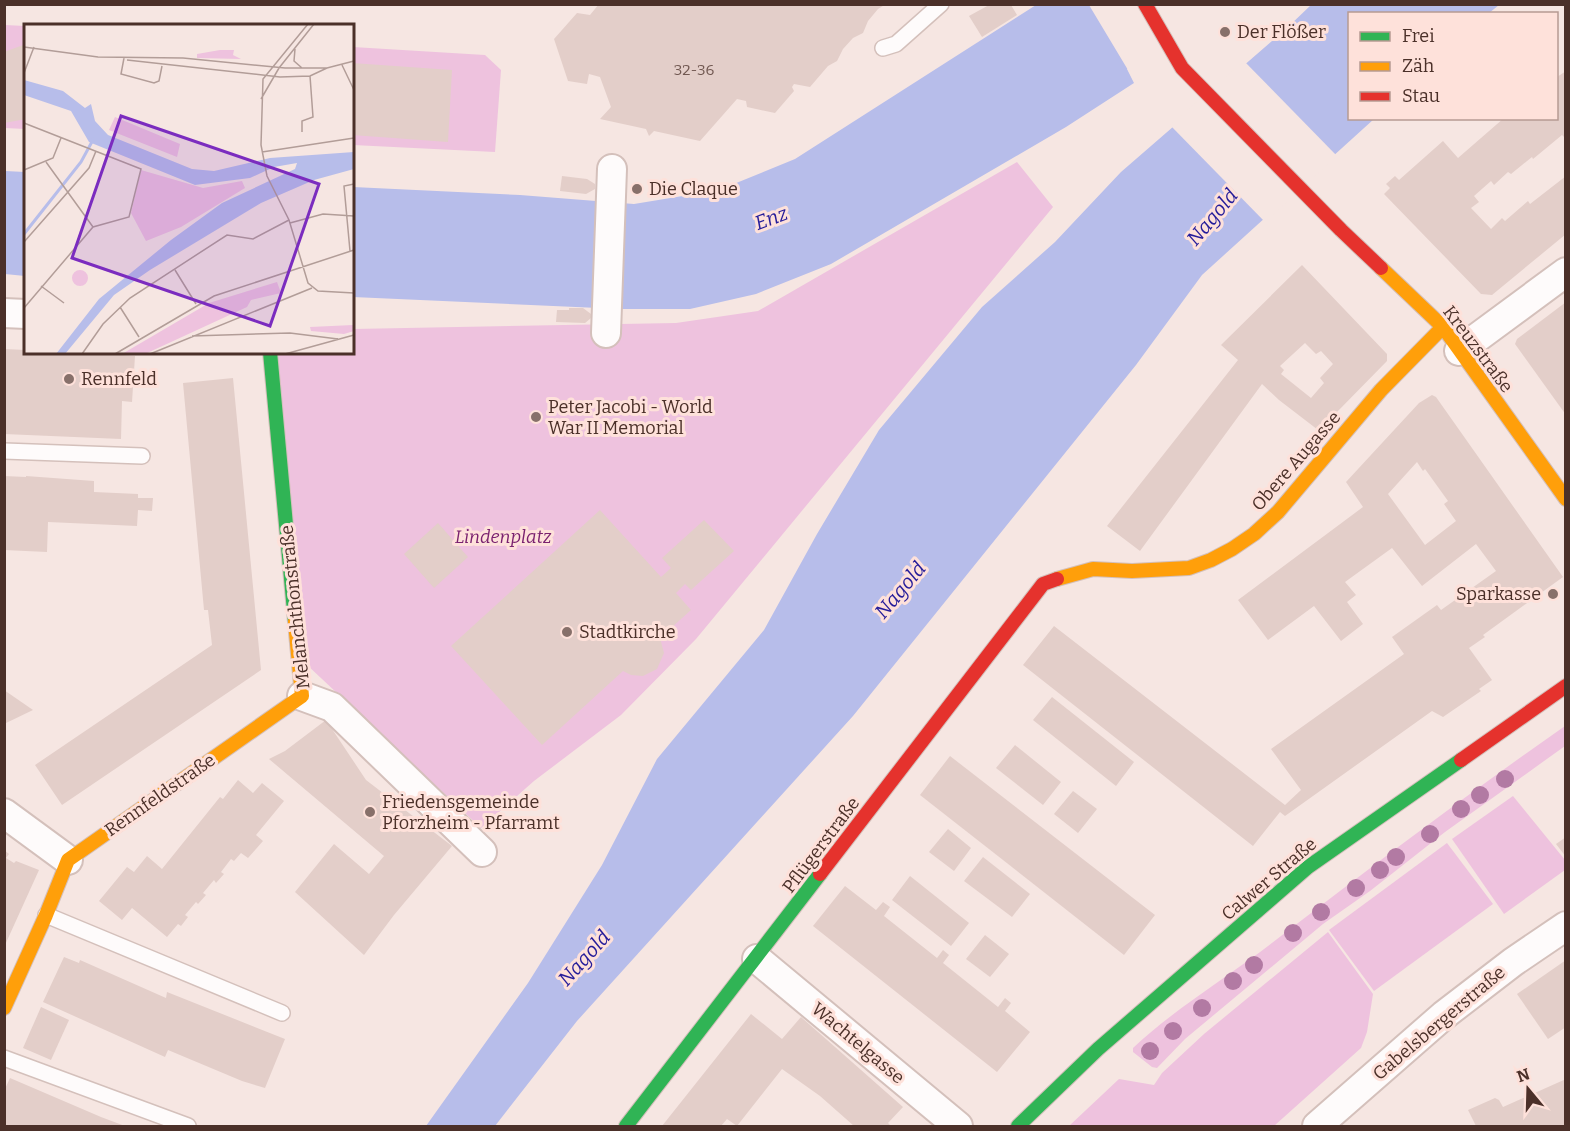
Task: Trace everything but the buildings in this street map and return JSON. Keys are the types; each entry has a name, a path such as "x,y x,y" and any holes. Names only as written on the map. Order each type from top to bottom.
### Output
{"street":[{"name":"Kreuzstraße","path":"1145,4 1182,68 1344,233 1443,327 1566,499"},
{"path":"607,326 611,183"},
{"path":"1459,351 1566,272"},
{"path":"4,313 24,314"},
{"name":"Obere Augasse","path":"1043,584 1072,573 1093,569 1132,571 1189,568 1233,549 1278,512 1381,390 1443,327"},
{"name":"Melanchthonstraße","path":"270,354 302,696 332,707 482,852"},
{"name":"Pflügerstraße","path":"626,1126 757,959 1043,584"},
{"name":"Calwer Straße","path":"1018,1126 1098,1049 1308,867 1566,686"},
{"name":"Rennfeldstraße","path":"68,860 302,696"},
{"path":"4,813 68,860 4,1008"},
{"name":"Gabelsbergerstraße","path":"1317,1126 1444,1015 1513,962 1566,926"},
{"name":"Wachtelgasse","path":"757,959 958,1126"}],"lane":[{"path":"883,48 903,39 941,4"},
{"path":"4,451 142,456"},
{"path":"46,915 282,1013"},
{"path":"4,1058 188,1126"}],"green space":[{"path":"5,25 24,26 24,129 5,128"},
{"path":"354,47 485,55 501,70 495,152 354,145"},
{"name":"Lindenplatz","path":"1017,162 1053,207 696,639 621,715 534,781 481,828 306,664 274,354 354,354 354,329 676,323 758,311"},
{"path":"1565,726 1565,746 1445,832 1370,891 1323,924 1185,1039 1157,1068 1152,1067 1133,1052 1133,1048 1151,1032 1187,1004"},
{"path":"1513,796 1565,860 1565,870 1504,914 1452,839"},
{"path":"1447,843 1493,904 1374,991 1329,930"},
{"path":"1328,932 1373,994 1367,1032 1361,1048 1274,1126 1069,1126 1119,1079 1154,1085 1162,1073 1204,1034"}],"water":[{"name":"Enz","path":"1036,5 1197,5 1127,69 1134,83 1066,127 831,264 756,294 690,309 621,309 354,297 354,187 520,195 634,204 719,190 795,159"},
{"name":"Nagold","path":"1311,5 1499,5 1490,12 1348,12 1348,120 1373,120 1202,275 1136,365 853,716 577,1021 495,1126 426,1126 528,983 602,865 657,759 764,630 817,534 879,430 982,307 1055,242 1121,172"},
{"path":"5,171 24,172 24,276 5,274"}],"pier":[{"path":"1200,4 1130,70 1137,85 1089,5"},
{"path":"1244,61 1337,156 1265,222 1170,125"}],"traffic: fast":[{"path":"270,354 295,622"},
{"path":"1018,1126 1098,1049 1308,867 1461,760"},
{"path":"626,1126 820,874"}],"traffic: slow":[{"path":"1381,268 1443,327 1566,499"},
{"path":"1057,579 1093,569 1132,571 1189,568 1232,549 1254,534 1278,512 1381,390 1443,327"},
{"path":"4,1008 68,860 302,696 295,622"}],"traffic: jam":[{"path":"1145,4 1182,68 1381,268"},
{"path":"820,874 1043,584 1057,579"},
{"path":"1461,760 1566,686"}],"place":[{"name":"Der Flößer","path":"1225,32"},
{"name":"Die Claque","path":"637,189"},
{"name":"Rennfeld","path":"69,379"},
{"name":"Peter Jacobi - World War II Memorial","path":"536,417"},
{"name":"Sparkasse","path":"1553,594"},
{"name":"Stadtkirche","path":"567,632"},
{"name":"Friedensgemeinde Pforzheim - Pfarramt","path":"370,812"}]}
